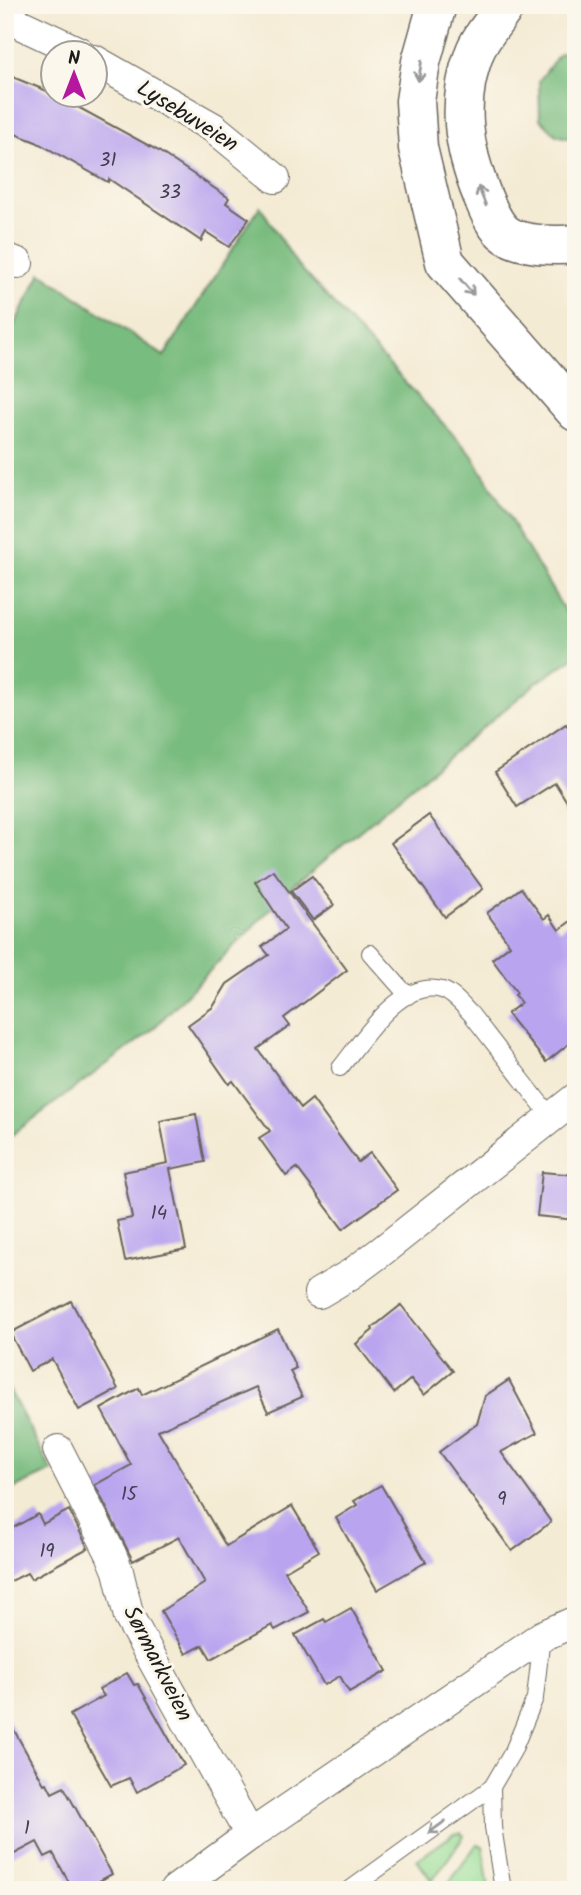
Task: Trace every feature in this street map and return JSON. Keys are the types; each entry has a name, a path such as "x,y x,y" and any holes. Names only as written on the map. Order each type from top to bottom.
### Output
{"highway":[{"path":"437,5 421,62 415,101 418,148 445,262 576,412"},
{"path":"506,5 475,51 465,84 463,116 470,165 488,211 503,233 542,245 576,244"}],"street":[{"path":"5,17 49,38"},
{"name":"Lysebuveien","path":"108,69 214,128 275,178"},
{"path":"319,1293 382,1251 576,1098"},
{"name":"Sørmarkveien","path":"58,1450 111,1554 129,1617 250,1835"},
{"path":"175,1890 250,1835 542,1636 576,1621"}],"lane":[{"path":"370,953 408,996"},
{"path":"340,1068 392,1004 416,991 443,990 471,1014 551,1117"},
{"path":"349,1890 492,1787 513,1751 535,1698 542,1636"},
{"path":"492,1787 493,1827 503,1890"}],"green space":[{"path":"576,49 576,140 556,135 540,119 539,81 559,54"},
{"path":"260,206 296,263 472,455 576,630 576,656 535,684 288,891 150,1032 5,1140 5,343 41,273 164,356"},
{"path":"5,1382 52,1471 5,1493"},
{"path":"461,1833 464,1836 432,1881 417,1860 454,1834"},
{"path":"477,1844 483,1846 489,1890 444,1890"}],"building":[{"path":"5,74 38,87 38,108 80,108 157,150 229,198 226,203 249,219 229,247 206,232 201,241 109,179 108,182 36,142 5,130"},
{"path":"566,724 576,739 576,816 555,783 517,807 495,772"},
{"path":"429,815 483,889 445,917 391,843"},
{"path":"273,870 347,970 284,1018 290,1026 258,1049 301,1108 312,1099 358,1162 370,1153 397,1190 343,1229 297,1168 286,1176 259,1138 270,1131 233,1081 229,1084 188,1025 213,1007 227,984 269,955 262,947 286,929 255,882"},
{"path":"312,876 334,905 313,920 291,891"},
{"path":"521,888 544,919 549,915 559,930 576,917 576,1038 546,1062 507,1014 521,1003 515,995 517,993 492,959 510,945 487,913"},
{"path":"196,1114 205,1162 170,1169 186,1249 125,1261 117,1221 132,1218 123,1172 168,1163 160,1121"},
{"path":"542,1172 576,1175 576,1220 537,1216"},
{"path":"71,1301 118,1389 79,1410 52,1359 30,1371 10,1333"},
{"path":"401,1305 453,1371 424,1395 411,1379 394,1393 356,1344"},
{"path":"278,1329 296,1368 290,1371 302,1397 268,1412 256,1387 158,1430 226,1546 292,1506 319,1551 285,1571 309,1612 275,1630 272,1625 211,1659 203,1645 186,1654 161,1611 205,1583 179,1537 133,1561 95,1485 131,1465 101,1409 139,1388 142,1395"},
{"path":"509,1380 537,1433 501,1452 551,1522 512,1551 439,1452 477,1424 485,1396"},
{"path":"381,1485 426,1562 377,1590 336,1518 357,1505 354,1501"},
{"path":"69,1510 88,1548 31,1579 27,1573 5,1584 5,1532 38,1514 43,1524"},
{"path":"351,1608 387,1671 349,1692 340,1676 324,1685 295,1635"},
{"path":"127,1673 134,1685 138,1684 184,1765 137,1792 129,1778 111,1786 70,1715 104,1696 99,1689"},
{"path":"5,1714 44,1784 47,1783 52,1793 64,1787 112,1874 83,1890 73,1890 53,1853 45,1857 37,1842 5,1859"}]}
